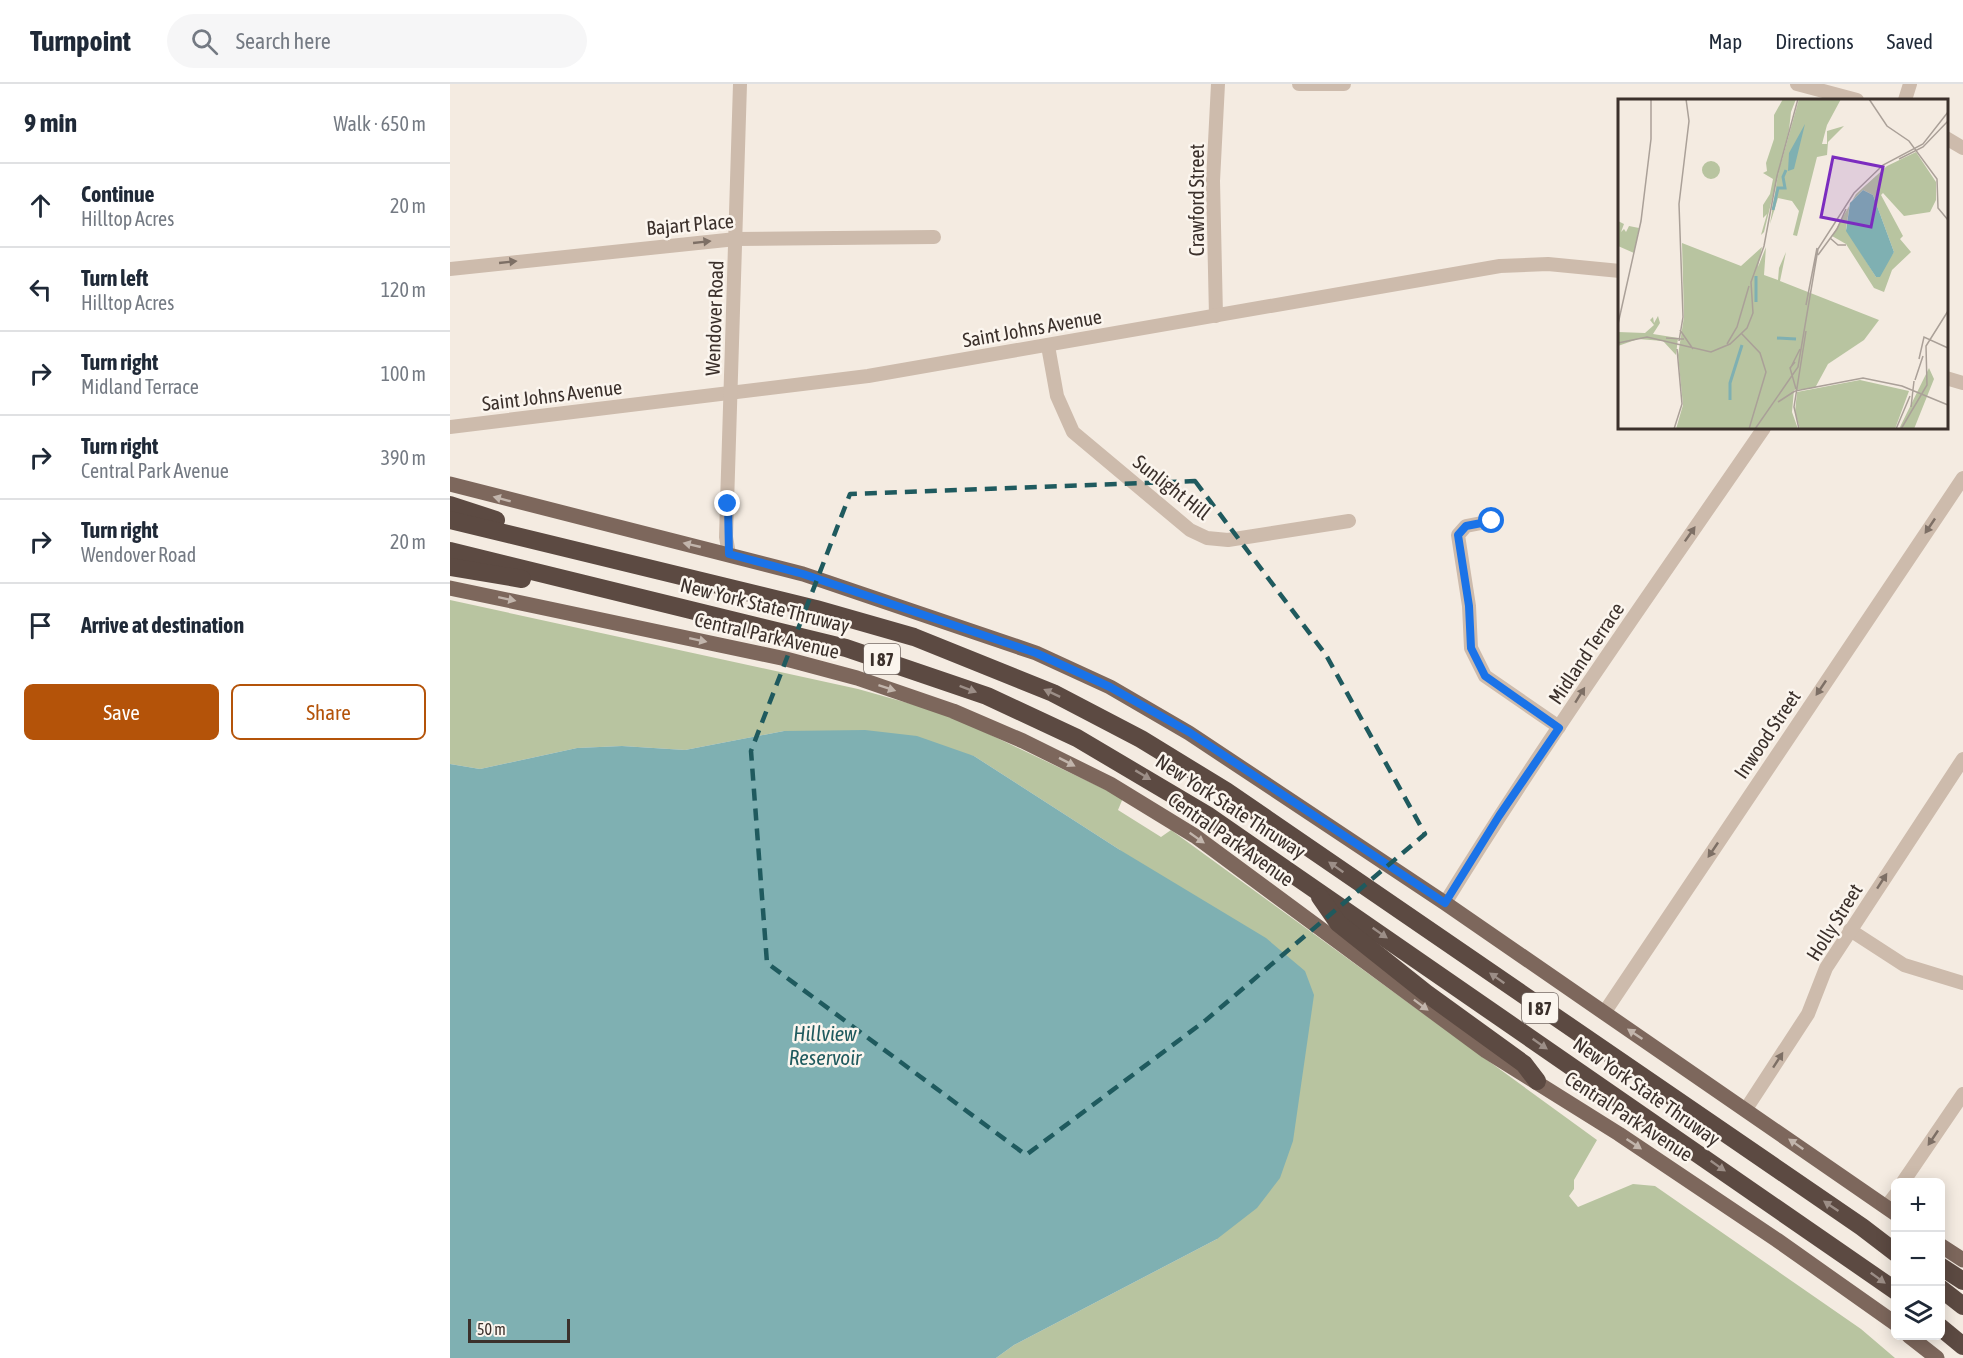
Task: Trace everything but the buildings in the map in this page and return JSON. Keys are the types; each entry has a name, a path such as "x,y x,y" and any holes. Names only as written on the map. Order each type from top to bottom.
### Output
{"highway":[{"path":"450,505 623,562"},
{"name":"New York State Thruway","path":"450,520 816,609 914,637 1007,672 1124,729 1226,792 1862,1227 1891,1249"},
{"name":"New York State Thruway","path":"450,551 846,648 987,696 1122,762 1207,815 1314,888 1891,1288"},
{"path":"450,567 628,594"},
{"path":"1314,888 1338,923 1426,993 1524,1064 1537,1081"},
{"path":"1862,1227 1891,1237"},
{"path":"1945,1269 1963,1281"},
{"path":"1945,1291 1963,1306"},
{"path":"1945,1330 1963,1346"}],"main road":[{"path":"450,484 569,517 729,554 803,574 1036,653 1110,687 1189,732 1445,903 1891,1211"},
{"name":"Central Park Avenue","path":"450,588 689,638 837,673 953,711 1023,741 1110,784 1195,836 1355,952 1421,1006 1486,1051 1537,1081 1777,1240 1891,1320"},
{"path":"1945,1248 1963,1260"},
{"path":"1915,1340 1937,1358"}],"street":[{"name":"Wendover Road","path":"729,554 726,535 740,84"},
{"name":"Crawford Street","path":"1216,316 1213,181 1218,84"},
{"path":"1299,84 1344,84"},
{"path":"1797,84 1853,99"},
{"path":"1905,99 1910,84"},
{"path":"1948,139 1963,148"},
{"name":"Bajart Place","path":"450,268 736,239 934,237"},
{"name":"Saint Johns Avenue","path":"450,427 868,376 1500,266 1548,264 1618,271"},
{"name":"Sunlight Hill","path":"1048,346 1057,396 1073,432 1190,530 1207,538 1228,540 1349,521"},
{"path":"1948,378 1963,383"},
{"name":"Midland Terrace","path":"1445,903 1499,816 1763,429"},
{"name":"Inwood Street","path":"1604,1013 1963,478"},
{"path":"1492,521 1466,526 1458,535 1469,606 1471,648 1485,676 1559,728"},
{"name":"Holly Street","path":"1746,1109 1808,1014 1826,968 1963,759"},
{"path":"1850,930 1904,965 1963,983"},
{"path":"1906,1178 1963,1094"}],"highlighted area":[{"path":"1195,481 1326,655 1425,834 1206,1020 1026,1155 767,963 751,751 850,494"}],"green space":[{"path":"450,600 858,689 947,714 1123,798 1118,810 1161,837 1171,830 1597,1140 1574,1180 1574,1189 1569,1196 1578,1207 1633,1184 1655,1186 1861,1329 1895,1358 996,1358 1014,1345 1217,1239 1120,850 974,756 784,731 685,750 622,746 577,748 480,769 450,764"}],"water":[{"name":"Hillview Reservoir","path":"865,730 917,736 974,756 1120,850 1266,938 1305,971 1314,995 1293,1141 1280,1178 1257,1208 1217,1239 1014,1345 996,1358 450,1358 450,764 480,769 577,748 622,746 685,750 784,731"}],"route":[{"path":"728,504 726,537 729,554 803,574 1036,653 1110,687 1189,732 1445,903 1499,816 1559,728 1485,676 1471,648 1469,606 1457,542 1458,535 1460,530 1466,526 1492,521"}]}
